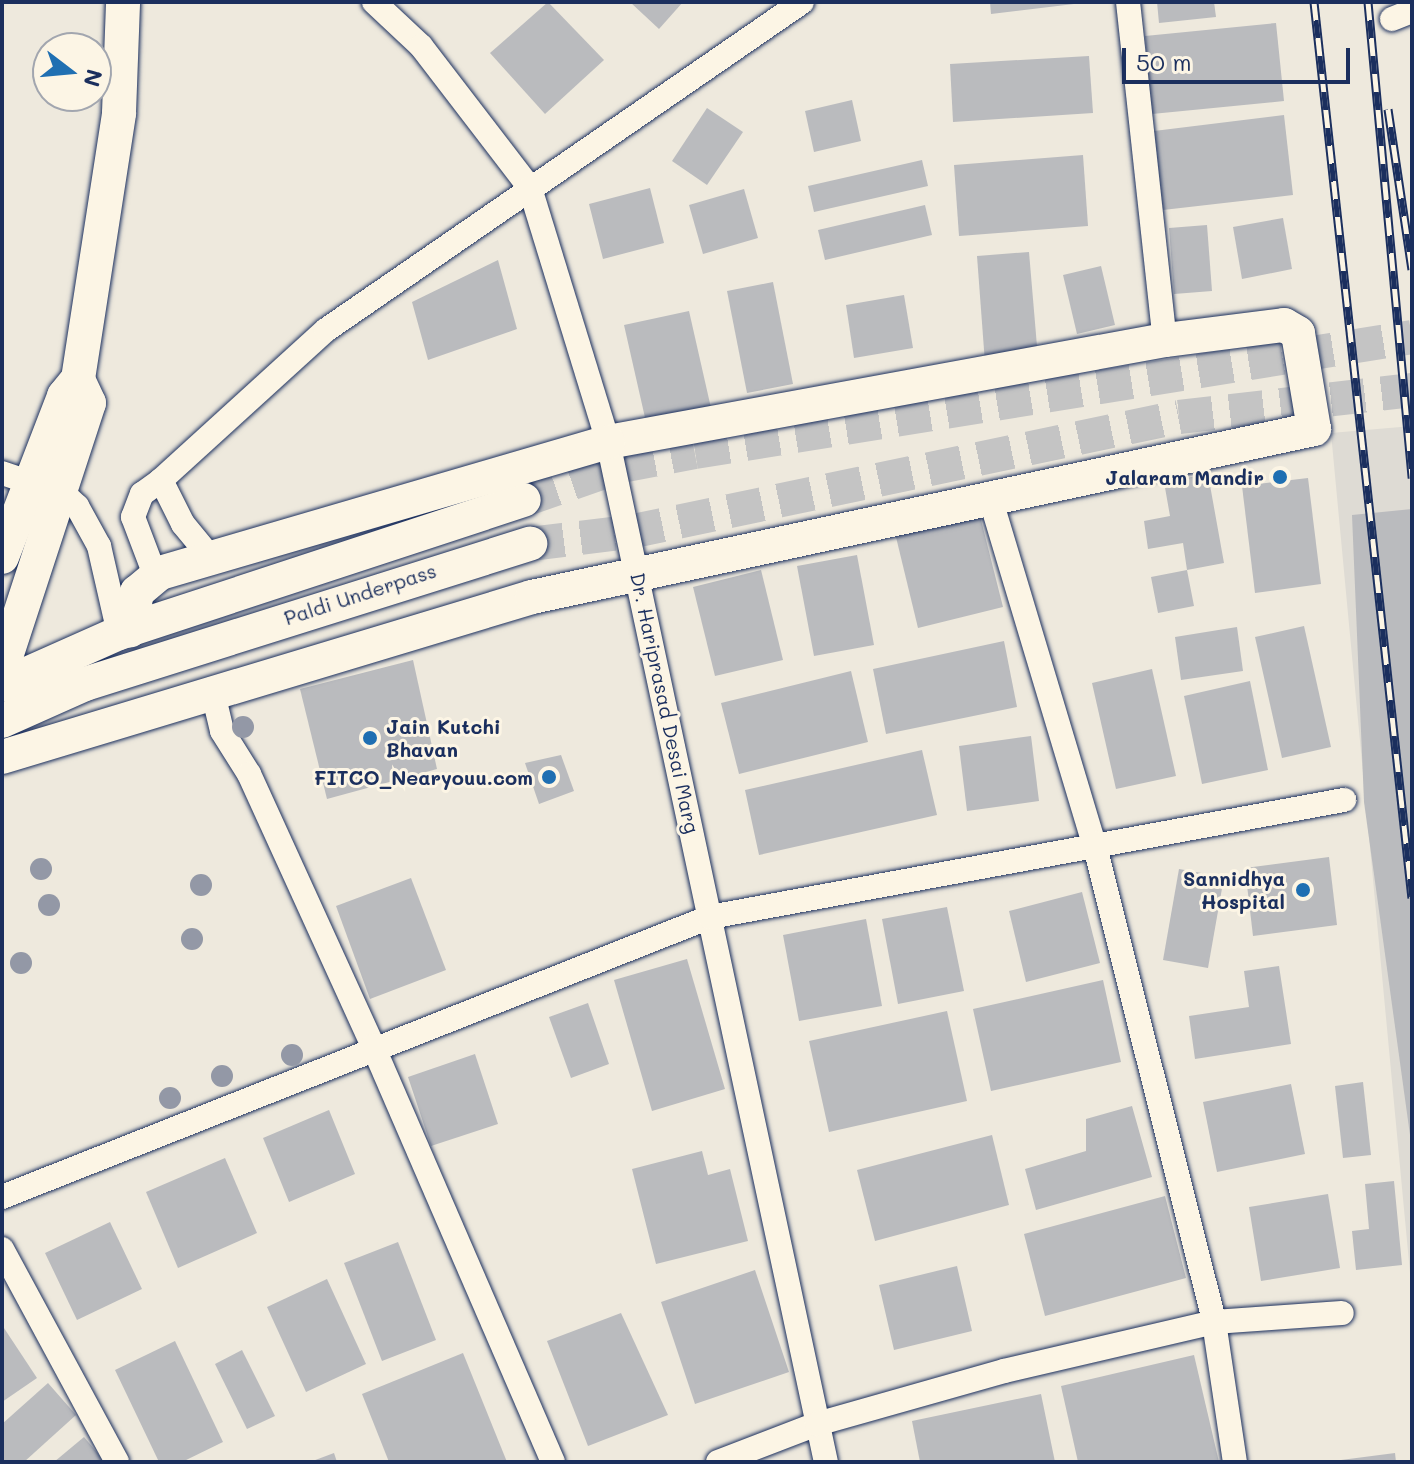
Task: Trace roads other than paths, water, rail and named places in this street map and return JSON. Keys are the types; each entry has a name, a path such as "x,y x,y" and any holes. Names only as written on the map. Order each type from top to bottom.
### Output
{"street":[{"path":"2,557 64,396 78,379 119,113 123,2"},
{"name":"Dr. Hariprasad Desai Marg","path":"374,2 421,46 530,188 608,442 826,1462"},
{"path":"155,575 133,517 142,494 326,330 802,2"},
{"path":"1128,2 1165,340"},
{"path":"2,757 212,689 638,572 989,494 1314,429 1298,333 1290,325 1165,340 608,442 155,575 137,592 124,631"},
{"path":"161,480 183,524 211,558"},
{"path":"33,483 99,546 124,631"},
{"path":"2,669 33,483"},
{"path":"989,494 1094,843 1214,1322 1235,1462"},
{"path":"2,685 124,631 524,500"},
{"name":"Paldi Underpass","path":"2,721 191,649 530,544"},
{"path":"212,689 222,731 249,774 373,1046 553,1462"},
{"path":"2,1197 373,1046 710,917 1094,843 1344,800"},
{"path":"2,1249 117,1462"},
{"path":"718,1462 817,1424 1214,1322 1342,1313"}],"tunnel":[{"path":"524,500 621,466 695,452 1412,337"},
{"path":"530,544 629,532 1179,417 1412,390"}],"railway":[{"path":"1314,2 1412,898"},
{"path":"1368,2 1412,478"},
{"path":"1388,109 1412,269"}],"place":[{"name":"Jalaram Mandir","path":"1280,477"},
{"name":"Jain Kutchi Bhavan","path":"370,738"},
{"name":"FITCO_Nearyouu.com","path":"549,777"},
{"name":"Sannidhya Hospital","path":"1303,890"}]}
